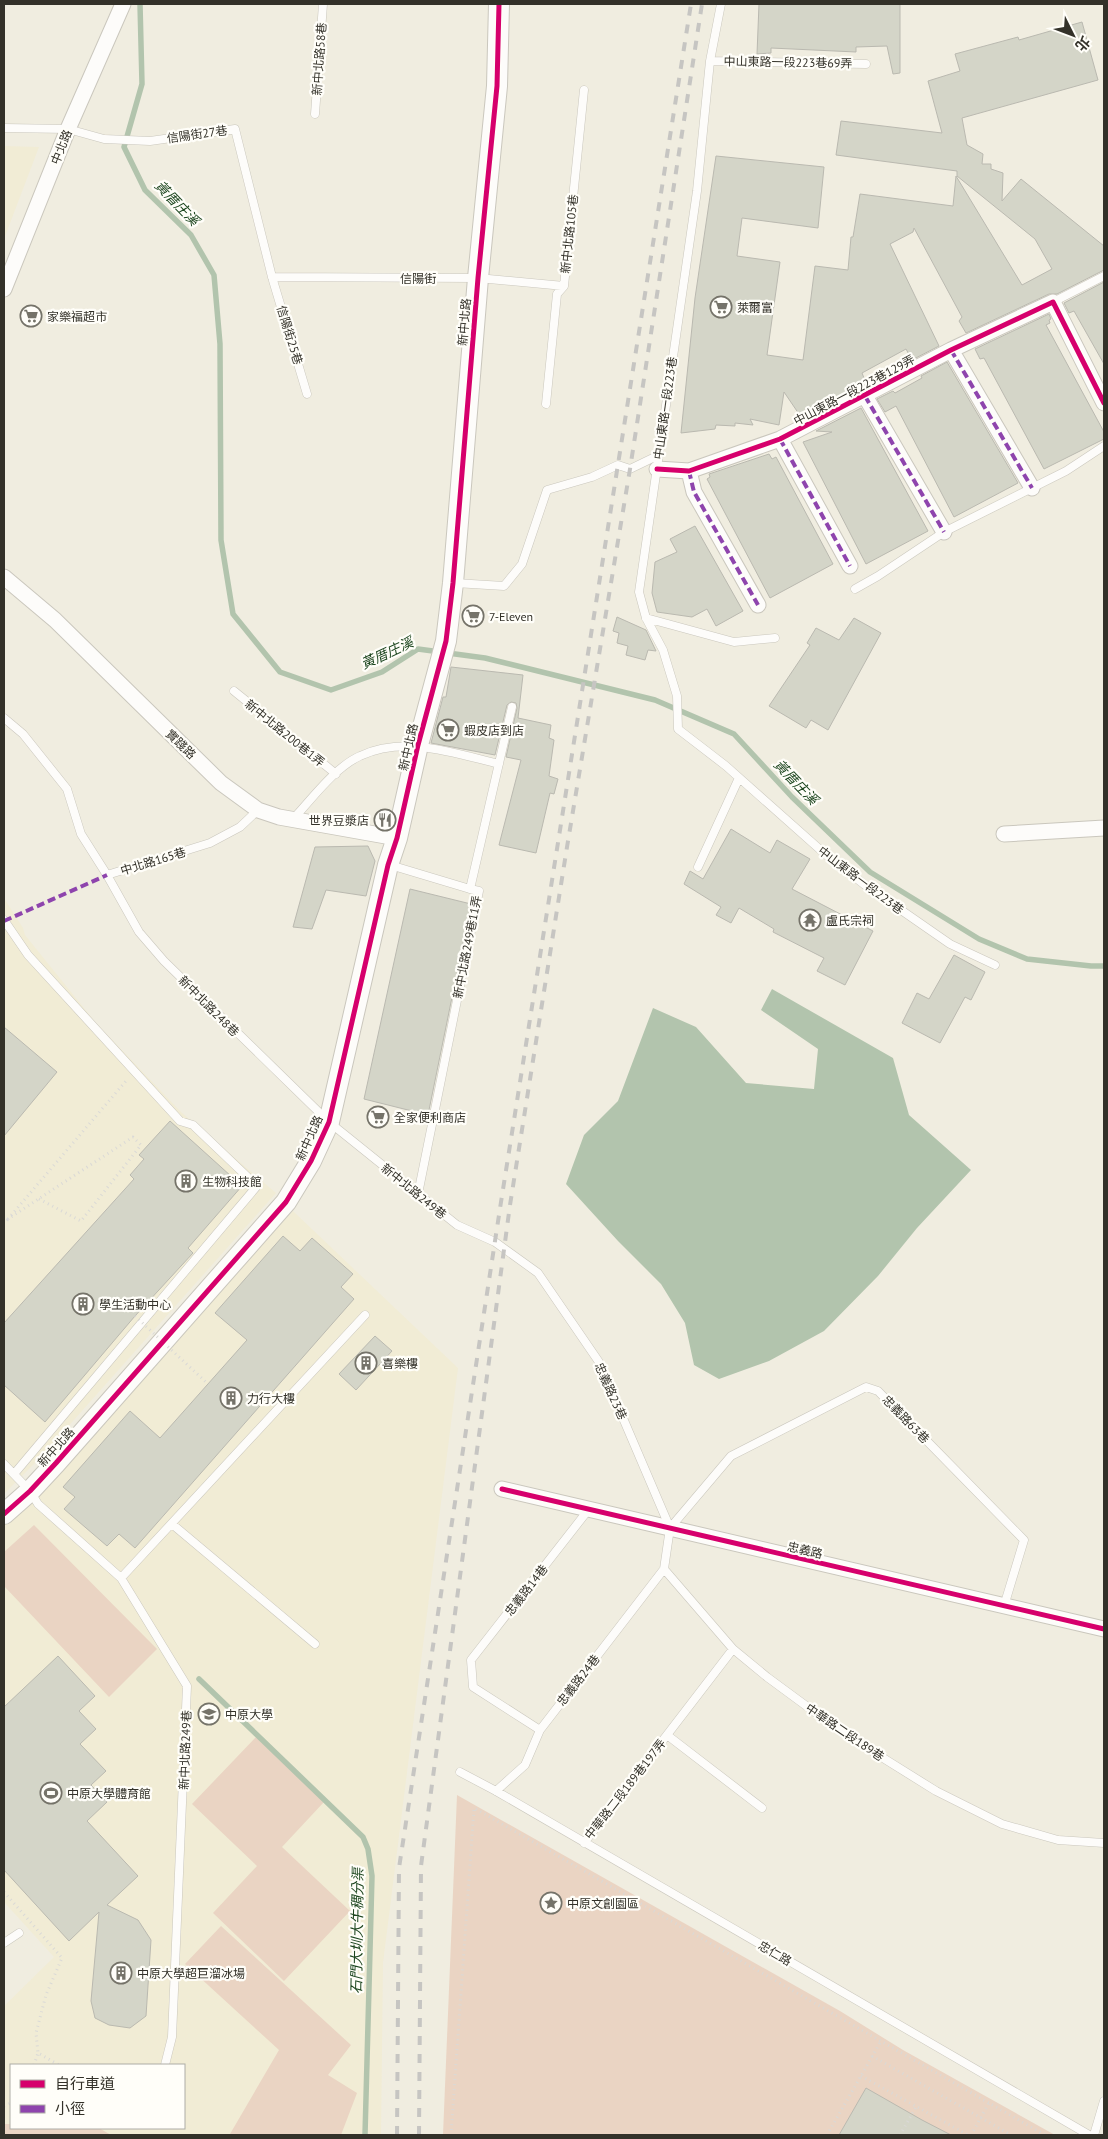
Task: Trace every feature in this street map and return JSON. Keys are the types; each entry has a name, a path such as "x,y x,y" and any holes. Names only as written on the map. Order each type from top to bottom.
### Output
{"street":[{"name":"中北路","path":"4,289 68,129 121,4"},
{"name":"新中北路","path":"4,1514 30,1491 286,1202 311,1161 329,1122 388,865 397,838 418,745 446,641 453,583 478,278 497,86 499,4"},
{"name":"中山東路一段223巷129弄","path":"658,462 689,471 780,439 951,350 1053,302"},
{"path":"1053,302 1104,403"},
{"path":"951,350 1032,488"},
{"path":"865,396 944,532"},
{"path":"780,439 850,566"},
{"path":"689,471 694,492 758,606"},
{"name":"實踐路","path":"4,577 55,620 221,783 258,810 292,820 397,838"},
{"path":"1004,834 1104,828"},
{"name":"忠義路","path":"502,1488 1104,1630"}],"lane":[{"name":"新中北路58巷","path":"315,114 323,4"},
{"name":"中山東路一段223巷","path":"721,4 710,61 697,191 639,592 646,618 663,650 677,696 678,729 739,778 825,854 865,885 950,944 995,965"},
{"name":"中山東路一段223巷69弄","path":"710,61 866,64"},
{"name":"新中北路105巷","path":"546,404 557,294 564,286 584,90"},
{"name":"信陽街27巷","path":"4,128 68,129 104,139 150,141 234,129 272,277"},
{"path":"1053,302 1104,276"},
{"name":"信陽街","path":"272,277 478,278 564,286"},
{"name":"信陽街25巷","path":"272,277 307,394"},
{"path":"855,589 944,532 1066,471 1104,446"},
{"path":"453,583 504,586 522,564 547,490 592,477 618,465 630,469 658,462"},
{"path":"646,618 734,642 775,638"},
{"name":"新中北路200巷1弄","path":"234,691 336,774"},
{"name":"新中北路249巷11弄","path":"418,1194 479,891 470,889 512,708"},
{"name":"中北路165巷","path":"4,718 23,734 67,789 81,834 107,875 210,843 240,827 258,810"},
{"path":"292,820 336,774 360,756 390,748 418,745 500,764"},
{"path":"698,866 739,778"},
{"path":"388,865 470,889"},
{"name":"新中北路248巷","path":"107,875 139,932 164,961 329,1122"},
{"path":"4,920 28,955 180,1120 193,1125 257,1186 14,1474"},
{"name":"新中北路249巷","path":"329,1122 457,1225 495,1242 506,1250"},
{"name":"忠義路23巷","path":"506,1250 538,1274 599,1362 670,1528"},
{"path":"122,1578 365,1315"},
{"name":"忠義路63巷","path":"670,1528 731,1456 866,1386 878,1391 1024,1540 1004,1606"},
{"name":"新中北路249巷","path":"4,1464 30,1491 38,1504 122,1578 187,1686 172,2037 165,2064"},
{"name":"忠義路14巷","path":"540,1730 473,1687 471,1660 589,1509"},
{"path":"172,1524 315,1644"},
{"path":"664,1569 670,1528"},
{"name":"中華路二段189巷","path":"664,1569 733,1648 767,1677 843,1733 936,1791 1002,1824 1058,1840 1104,1843"},
{"name":"忠義路24巷","path":"496,1791 525,1764 540,1730 664,1569"},
{"name":"中華路二段189巷197弄","path":"584,1843 733,1648"},
{"name":"中華路二段189巷197弄","path":"667,1735 762,1808"},
{"name":"忠仁路","path":"460,1772 496,1791 1089,2135"},
{"path":"4,1943 20,1933"},
{"path":"1094,2135 1104,2101"}],"path":[{"path":"5,1220 135,1072"},
{"path":"5,1220 133,1137 141,1145 81,1221 38,1199"},
{"path":"135,1316 208,1384"},
{"path":"451,2135 474,1808 1045,2135"},
{"path":"4,1892 62,1958 46,1995 36,2033 38,2053 34,2064"},
{"path":"827,2135 881,2041"},
{"path":"38,2053 57,2064"},
{"path":"872,2056 1011,2135"},
{"path":"861,2076 969,2135 989,2103"},
{"path":"900,2135 916,2107"}],"shaded area":[{"path":"4,146 39,147 4,239"},
{"path":"4,898 23,928 25,935 96,1023 181,1112 276,1193 41,1457 4,1494"},
{"path":"772,989 893,1058 909,1115 971,1170 917,1228 878,1276 824,1331 769,1361 719,1379 694,1365 685,1323 661,1284 618,1241 566,1184 584,1135 618,1101 653,1008 696,1027 746,1083 814,1089 818,1049 761,1010"},
{"name":"中原大學","path":"293,1211 458,1368 383,1963 381,2135 4,2135 4,2006 54,1957 4,1902 4,1525"},
{"path":"34,1525 157,1649 109,1697 4,1586 4,1552"},
{"path":"256,1737 324,1802 282,1847 350,1911 284,1981 213,1913 257,1866 192,1804"},
{"name":"中原文創園區","path":"457,1795 840,2011 903,2050 1055,2135 443,2135"},
{"path":"221,1926 351,2045 328,2075 357,2093 341,2135 230,2134 279,2050 185,1964"},
{"path":"4,2124 10,2124 10,2129 101,2129 111,2135 4,2135"}],"building":[{"path":"759,4 900,4 900,73 893,74 887,46 856,47 856,52 771,48 771,53 757,54"},
{"path":"1082,22 1098,80 962,118 967,145 983,154 982,164 991,164 991,169 1003,173 1002,201 1021,179 1104,246 1104,270 1057,294 1049,294 966,333 959,321 962,317 914,228 913,232 890,244 939,346 912,360 906,349 862,373 866,383 801,417 784,392 779,425 750,419 753,425 735,423 735,426 716,425 715,429 681,433 695,298 716,156 824,167 818,228 742,218 737,256 780,262 767,355 803,360 815,266 848,270 851,237 853,237 860,194 953,206 956,176 1022,285 1052,269 1035,239 957,176 957,171 836,155 841,121 942,133 928,81 960,71 955,54 1018,37 1019,40"},
{"path":"1104,282 1104,364 1074,311 1069,313 1064,303"},
{"path":"1049,314 1050,323 1046,325 1104,432 1104,439 1044,469 984,358 980,359 975,349"},
{"path":"947,362 1018,483 954,517 896,406 885,412 877,399 893,391 895,393"},
{"path":"861,408 928,531 866,564 803,442 832,432 816,431"},
{"path":"769,454 772,459 776,457 833,564 770,598 707,479 710,477 709,474"},
{"path":"695,526 743,611 716,626 707,609 692,617 657,612 652,593 655,562 677,552 670,539"},
{"path":"617,617 646,630 656,651 648,650 645,660 626,655 628,646 617,643 619,633 613,631"},
{"path":"854,618 881,633 828,730 811,720 806,728 769,706 810,645 807,643 816,628 839,640"},
{"path":"451,667 523,675 518,718 551,725 549,738 554,740 549,776 558,779 554,794 550,793 536,853 499,845 521,760 506,757 517,708 516,703 511,702 507,705 495,755 431,743 443,697 446,697"},
{"path":"731,829 770,853 777,840 810,859 792,889 873,931 845,985 817,971 824,958 773,932 774,929 739,908 731,923 716,915 721,907 684,884 690,871 703,879"},
{"path":"368,846 375,861 366,896 326,890 312,929 293,927 315,847"},
{"path":"410,889 471,904 428,1115 364,1099"},
{"path":"954,955 985,972 971,1000 965,997 940,1043 902,1023 917,993 929,999"},
{"path":"4,1027 57,1072 4,1136"},
{"name":"學生活動中心","path":"170,1121 242,1186 188,1248 193,1253 135,1316 45,1422 4,1385 4,1323 134,1179 130,1175 144,1159 139,1155"},
{"name":"力行大樓","path":"283,1236 300,1251 312,1238 353,1274 341,1287 354,1299 135,1548 119,1534 107,1546 64,1509 75,1497 63,1487 130,1411 160,1438 247,1340 215,1313"},
{"name":"喜樂樓","path":"375,1336 392,1351 356,1390 339,1374"},
{"name":"中原大學體育館","path":"58,1656 95,1696 79,1711 96,1729 80,1744 106,1771 91,1785 107,1802 87,1821 138,1876 107,1905 138,1920 151,1940 146,2016 130,2028 109,2025 95,2018 91,2001 99,1912 69,1941 4,1870 4,1707"},
{"path":"866,2088 922,2120 951,2135 839,2135"}],"waterway":[{"name":"黃厝庄溪","path":"140,4 142,84 124,147 145,190 191,235 214,275 220,344 221,540 233,614 280,672 331,690 382,672 418,649 485,658 655,700 734,734 792,797 870,872 979,939 1027,959 1104,966"},
{"name":"石門大圳大牛稠分渠","path":"199,1679 363,1837 368,1849 372,1876 365,2135"}],"railway":[{"path":"397,2135 399,1868 501,1202 691,4"},
{"path":"419,2135 421,1866 510,1205 630,469 702,4"}],"marked path":[{"path":"951,350 1032,488"},
{"path":"865,396 944,532"},
{"path":"780,439 850,566"},
{"path":"689,471 694,492 758,605"},
{"path":"4,921 107,875"}],"cycle path":[{"path":"4,1514 30,1491 56,1463 286,1202 311,1161 329,1122 388,865 397,838 418,745 446,641 453,583 478,278 497,86 499,4"},
{"path":"657,469 689,471 780,439 951,350 1053,302 1104,403"},
{"path":"502,1489 1104,1629"}],"place":[{"name":"萊爾富","path":"721,307"},
{"name":"家樂福超市","path":"31,316"},
{"name":"7-Eleven","path":"473,616"},
{"name":"蝦皮店到店","path":"448,730"},
{"name":"世界豆漿店","path":"385,820"},
{"name":"盧氏宗祠","path":"810,920"},
{"name":"全家便利商店","path":"378,1117"},
{"name":"生物科技館","path":"186,1181"},
{"name":"學生活動中心","path":"83,1304"},
{"name":"喜樂樓","path":"366,1363"},
{"name":"力行大樓","path":"231,1398"},
{"name":"中原大學","path":"209,1714"},
{"name":"中原大學體育館","path":"51,1793"},
{"name":"中原文創園區","path":"551,1903"},
{"name":"中原大學超巨溜冰場","path":"121,1973"}]}
